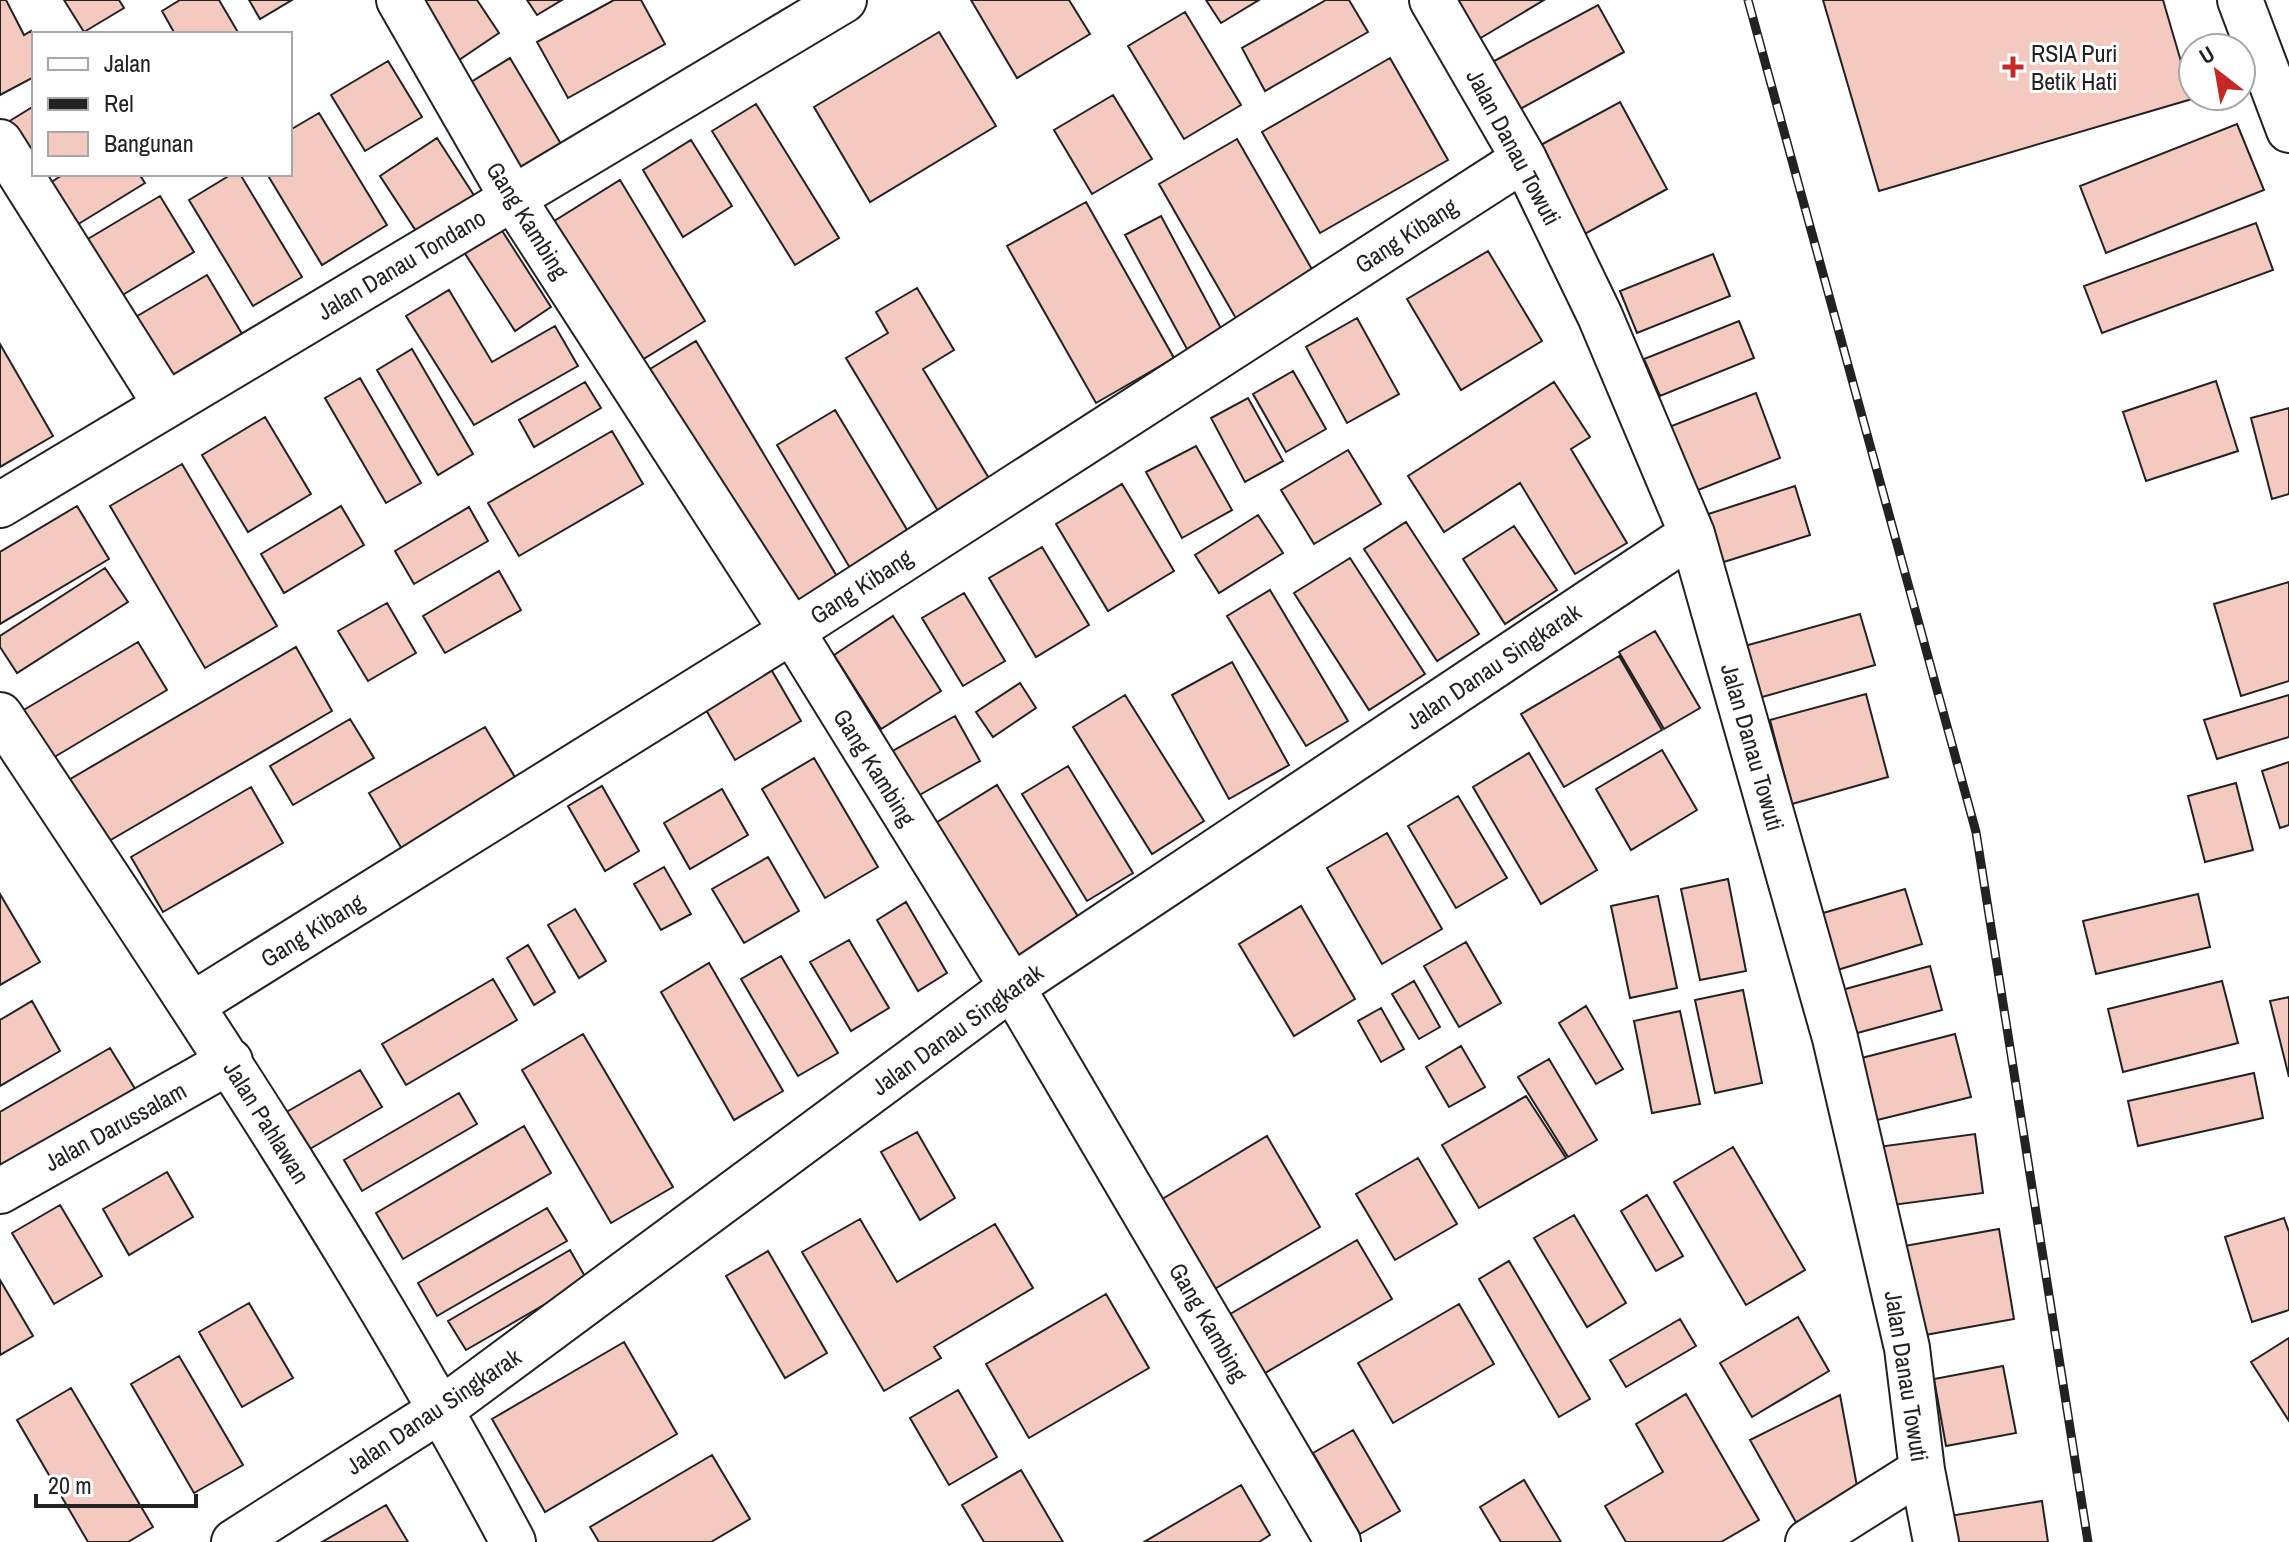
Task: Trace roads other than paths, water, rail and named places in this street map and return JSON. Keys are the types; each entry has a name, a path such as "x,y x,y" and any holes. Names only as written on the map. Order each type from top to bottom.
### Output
{"street":[{"name":"Gang Kambing","path":"399,0 512,197 792,631 1012,987 1338,1542"},
{"name":"Jalan Danau Tondano","path":"0,505 844,0"},
{"name":"Jalan Danau Towuti","path":"1432,0 1524,159 1600,316 1692,534 1835,1038 1907,1348 1922,1470 1936,1542"},
{"path":"2240,0 2289,130"},
{"path":"0,142 166,405"},
{"name":"Gang Kibang","path":"192,1005 792,631 1524,159"},
{"name":"Jalan Danau Singkarak","path":"234,1542 442,1409 1012,987 1692,534"},
{"name":"Jalan Pahlawan","path":"0,715 230,1061 442,1409 513,1542"},
{"name":"Jalan Darussalam","path":"0,1191 230,1061"},
{"path":"1808,1542 1922,1470"}],"railway":[{"path":"1748,0 1976,832 2088,1542"}],"place":[{"name":"RSIA Puri Betik Hati","path":"2013,67"}]}
